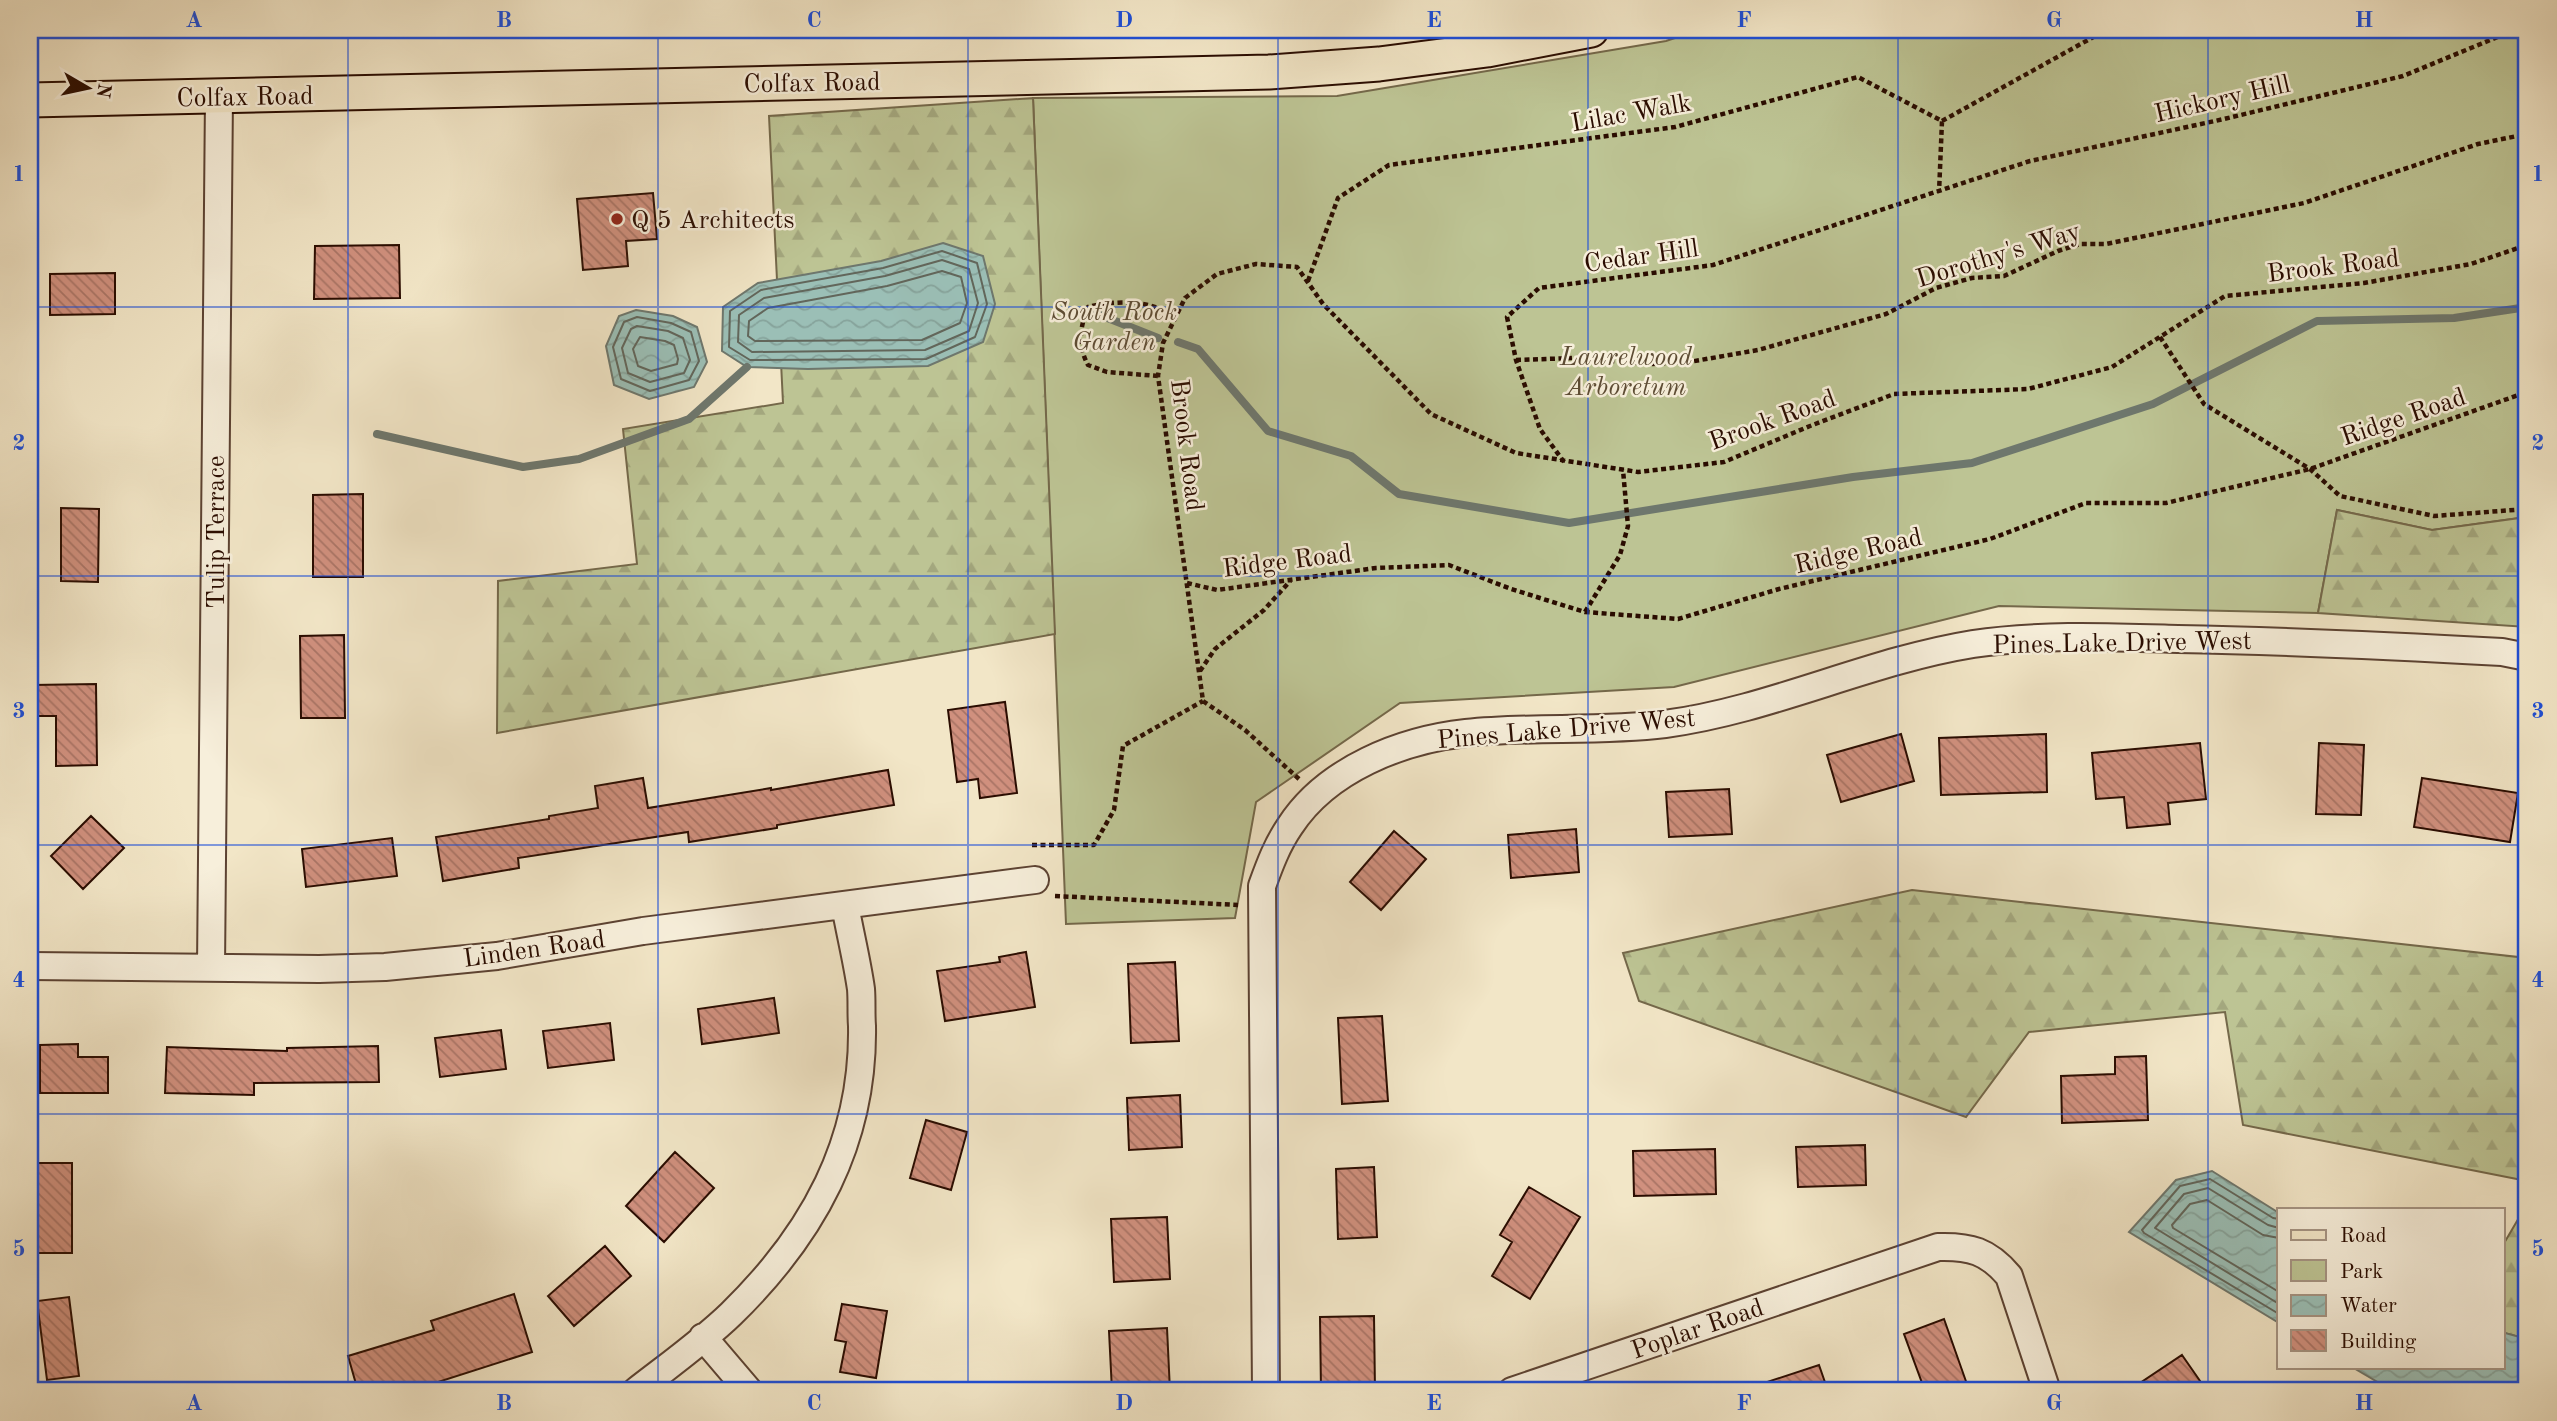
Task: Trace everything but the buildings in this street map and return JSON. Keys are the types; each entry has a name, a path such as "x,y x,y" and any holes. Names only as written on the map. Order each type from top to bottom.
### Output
{"main road":[{"name":"Colfax Road","path":"30,100 1269,72 1379,64 1487,50 1591,30"}],"street":[{"name":"Tulip Terrace","path":"211,968 219,96"},
{"name":"Pines Lake Drive West","path":"1266,1391 1262,886 1274,853 1292,823 1317,795 1348,772 1384,754 1424,741 1467,733 1664,724 1701,718 1922,656 1972,645 2023,639 2137,638 2320,642 2502,652 2527,657"},
{"name":"Linden Road","path":"30,966 385,967 497,956 643,931 845,905 1045,888"},
{"path":"636,1391 739,1305 773,1268 805,1226 831,1181 849,1133 856,1101 862,1039 861,991 845,905"},
{"name":"Poplar Road","path":"1512,1391 1938,1247 1959,1246 1979,1251 1997,1262 2009,1276 2047,1391"},
{"path":"703,1337 749,1391"}],"path":[{"path":"1939,193 1942,121 2106,30"},
{"name":"Hickory Hill","path":"1939,193 2030,161 2224,119 2403,76 2509,30"},
{"name":"Lilac Walk","path":"1308,282 1338,198 1390,165 1675,127 1858,77 1942,121"},
{"name":"Dorothy's Way","path":"1516,360 1575,358 1663,364 1758,350 1886,314 1936,288 1972,278 2004,276 2080,244 2106,244 2304,203 2478,144 2527,134"},
{"name":"Cedar Hill","path":"1564,462 1540,429 1516,360 1507,317 1539,288 1713,265 1939,193"},
{"name":"Brook Road","path":"1203,701 1157,376 1163,343 1185,298 1217,274 1256,264 1297,267 1324,304 1431,414 1516,453 1638,472 1724,462 1894,394 2028,388 2112,367 2225,296 2364,283 2471,264 2527,245"},
{"path":"1157,376 1107,372 1088,365 1080,342 1081,326 1088,307 1099,304 1120,303 1155,307 1175,319"},
{"path":"2160,337 2204,404 2311,469 2340,496 2434,516 2527,509"},
{"name":"Ridge Road","path":"1187,583 1217,590 1376,568 1449,565 1511,589 1586,611 1678,619 1779,589 1990,539 2086,502 2166,503 2311,469 2527,392"},
{"path":"1586,611 1620,555 1628,519 1623,470"},
{"path":"1199,672 1215,649 1264,610 1291,580"},
{"path":"1032,845 1094,845 1114,810 1124,746 1203,701 1245,730 1307,786"},
{"path":"1045,888 1246,905"}],"green space":[{"name":"Laurelwood Arboretum","path":"1699,30 2527,30 2527,517 2432,530 2337,510 2318,613 1999,606 1674,687 1400,703 1256,802 1235,918 1066,924 1033,98 1337,96 1666,41"},
{"path":"1033,98 1055,634 497,733 498,581 637,564 623,429 783,403 769,116"},
{"path":"2337,510 2432,530 2527,517 2527,627 2318,613"},
{"path":"1912,890 2527,958 2527,1181 2243,1125 2225,1012 2029,1032 1966,1117 1639,1001 1623,953"},
{"path":"2527,1204 2527,1339 2504,1333 2504,1243"}],"water":[{"path":"943,243 983,256 995,304 983,342 928,366 808,369 747,367 722,351 723,307 758,283 881,261"},
{"path":"636,310 673,316 697,327 707,362 694,387 649,399 614,385 606,346 619,316"},
{"path":"2212,1171 2277,1212 2277,1322 2129,1232 2176,1180"},
{"path":"2504,1330 2527,1339 2527,1391 2393,1391 2354,1368 2504,1368"}],"waterway":[{"path":"1178,342 1198,349 1268,431 1351,456 1399,494 1569,523 1853,477 1972,463 2153,404 2317,321 2454,318 2527,307"},
{"path":"1090,311 1158,338"},
{"path":"377,434 523,467 579,459 689,419 747,367"}],"place":[{"name":"Q 5 Architects","path":"617,219"}],"park label":[{"name":"South Rock Garden","path":"1114,326"}]}
